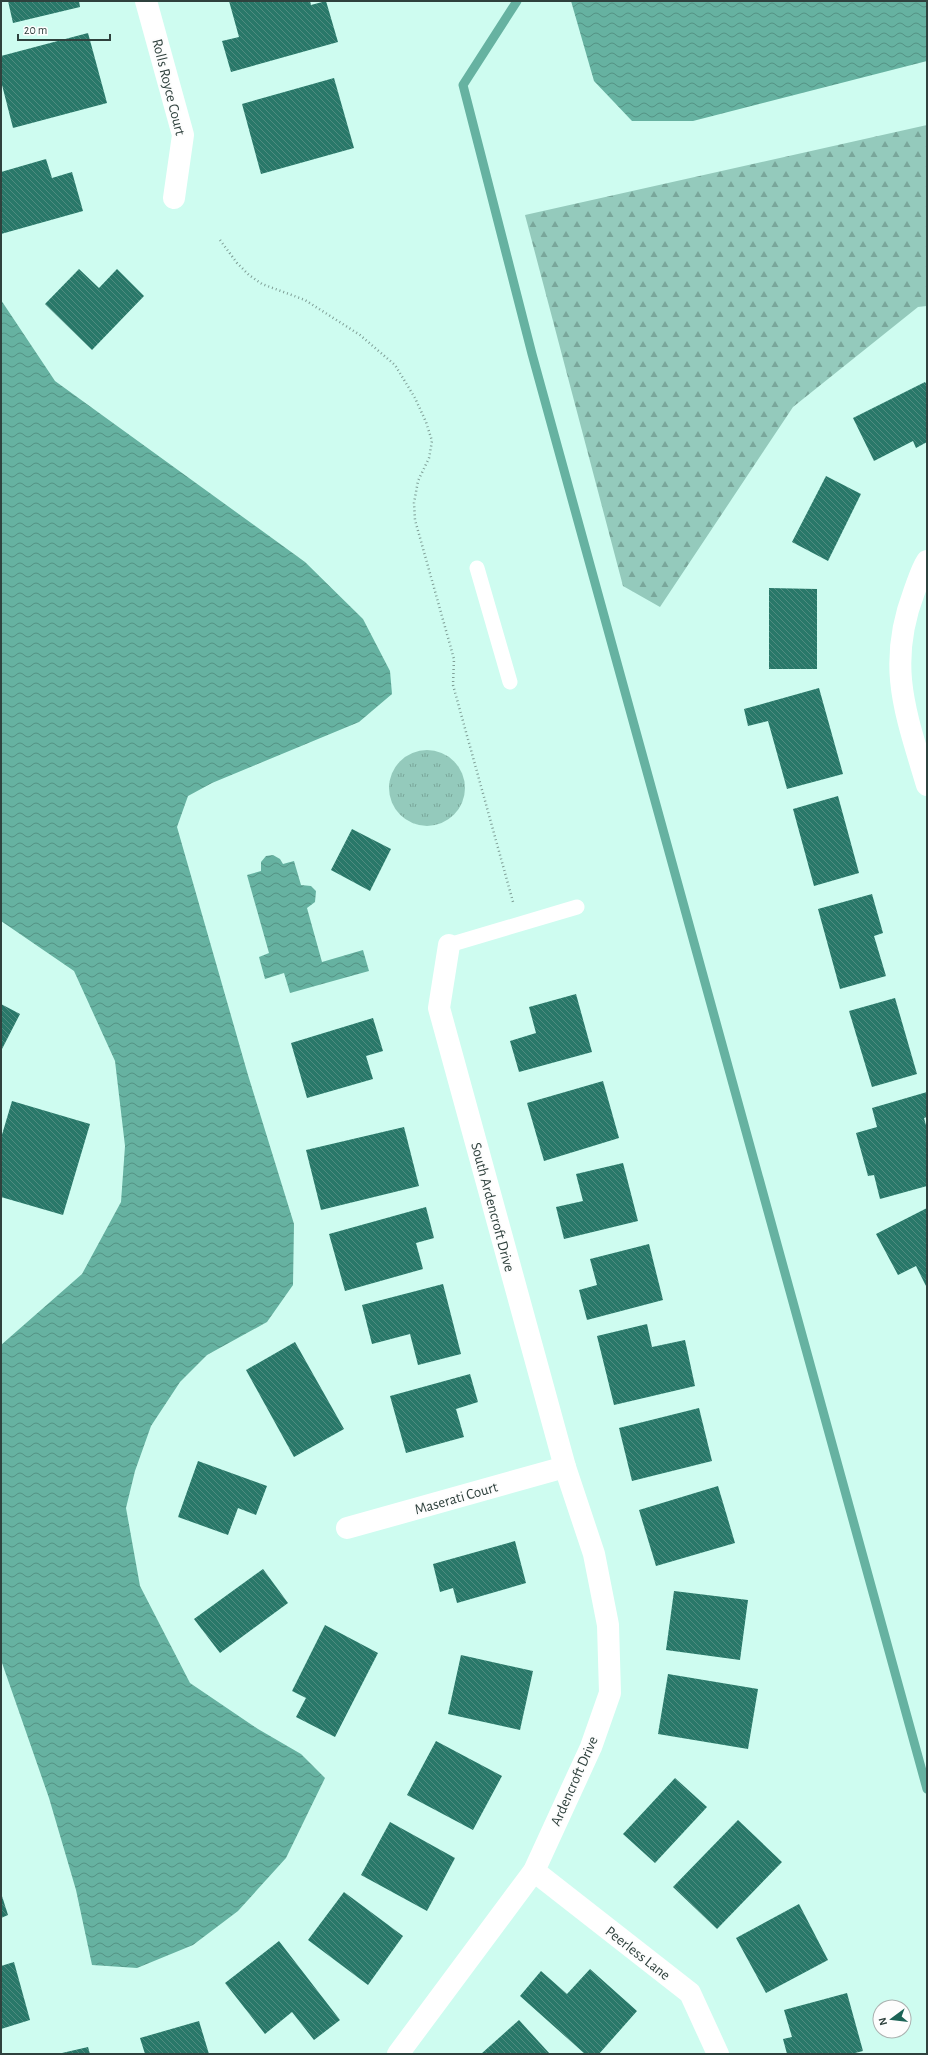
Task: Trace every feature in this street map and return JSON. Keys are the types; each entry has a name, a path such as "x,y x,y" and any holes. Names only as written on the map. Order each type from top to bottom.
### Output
{"street":[{"name":"Rolls Royce Court","path":"146,1 183,135 174,198"},
{"path":"927,561 911,599 902,634 900,678 905,709 927,785"},
{"name":"South Ardencroft Drive","path":"449,945 439,1008 565,1467"},
{"name":"Maserati Court","path":"347,1528 565,1467"},
{"name":"Ardencroft Drive","path":"398,2054 534,1871 591,1747 610,1693 608,1624 594,1554 565,1467"},
{"name":"Peerless Lane","path":"534,1871 690,1993 718,2054"}],"lane":[{"path":"477,568 510,682"},
{"path":"449,945 577,907"}],"path":[{"path":"220,240 237,263 249,275 262,284 305,300 360,335 395,365 415,398 426,422 432,441 429,458 418,481 414,503 415,520 454,659 453,685 519,924"}],"green space":[{"path":"927,125 927,306 918,307 793,407 660,607 623,586 525,215"},
{"path":"427,750 441,753 454,761 462,774 465,788 462,802 454,815 441,823 427,826 413,823 400,815 392,802 389,788 392,774 400,761 413,753"}],"water":[{"path":"571,1 927,1 927,61 693,121 632,121 594,81"},
{"path":"1,300 55,381 305,562 363,619 390,671 392,694 359,722 212,783 188,796 177,827 248,1075 294,1224 293,1285 267,1322 207,1355 180,1382 151,1426 135,1471 126,1508 140,1586 190,1683 258,1729 301,1754 325,1778 286,1858 238,1911 193,1945 137,1968 92,1965 76,1890 49,1798 1,1660 1,1345 82,1274 121,1202 125,1146 115,1061 74,971 1,921"},
{"path":"273,855 280,859 283,864 294,861 301,885 311,886 316,891 315,902 307,908 322,962 363,950 369,971 290,993 284,973 265,979 259,957 269,953 247,875 261,871 261,862 266,856"}],"building":[{"path":"8,1 79,1 80,7 13,23"},
{"path":"229,1 310,1 311,5 326,1 338,42 231,72 222,41 239,37"},
{"path":"88,33 107,103 13,128 1,81 1,56"},
{"path":"334,78 354,148 261,174 242,104"},
{"path":"46,159 52,178 72,172 83,211 1,234 1,172"},
{"path":"79,269 99,288 117,269 144,296 92,350 45,304"},
{"path":"925,382 927,385 927,442 916,448 913,441 874,461 853,418"},
{"path":"826,476 861,494 828,561 792,542"},
{"path":"769,588 817,589 817,669 769,669"},
{"path":"819,688 843,774 787,789 768,721 748,726 744,709"},
{"path":"838,796 859,873 814,886 793,809"},
{"path":"352,829 391,849 370,891 331,870"},
{"path":"872,894 883,933 874,936 886,976 840,989 818,909"},
{"path":"576,994 592,1052 519,1072 510,1041 536,1033 529,1007"},
{"path":"895,998 917,1074 872,1087 849,1011"},
{"path":"1,1004 20,1014 1,1051"},
{"path":"373,1018 383,1051 366,1056 373,1079 307,1098 291,1043"},
{"path":"603,1081 619,1138 544,1161 527,1103"},
{"path":"927,1092 927,1117 924,1118 927,1129 927,1186 880,1199 874,1175 868,1176 856,1133 877,1127 872,1108"},
{"path":"12,1101 90,1124 63,1215 1,1197 1,1138"},
{"path":"404,1127 419,1186 321,1210 306,1150"},
{"path":"623,1163 638,1221 564,1239 556,1207 583,1201 576,1174"},
{"path":"426,1207 434,1238 416,1243 423,1269 345,1291 329,1234"},
{"path":"927,1208 927,1288 916,1266 898,1275 876,1234"},
{"path":"649,1244 663,1300 587,1320 579,1290 597,1285 590,1259"},
{"path":"443,1284 461,1354 418,1365 410,1334 372,1344 362,1305"},
{"path":"647,1324 652,1347 685,1340 695,1386 614,1405 597,1336"},
{"path":"295,1342 344,1429 294,1457 246,1370"},
{"path":"470,1374 478,1402 456,1409 464,1437 406,1453 390,1396"},
{"path":"699,1408 712,1461 632,1481 619,1428"},
{"path":"198,1461 267,1486 256,1515 238,1508 228,1535 178,1517"},
{"path":"718,1486 735,1543 656,1566 639,1510"},
{"path":"515,1541 526,1583 457,1603 453,1588 440,1592 433,1564"},
{"path":"263,1569 288,1603 220,1653 194,1619"},
{"path":"674,1591 748,1600 740,1660 666,1650"},
{"path":"325,1625 378,1653 335,1737 296,1717 306,1698 292,1691"},
{"path":"461,1655 533,1671 520,1730 448,1714"},
{"path":"668,1674 758,1689 748,1749 658,1734"},
{"path":"436,1741 502,1776 473,1830 407,1795"},
{"path":"675,1778 707,1807 655,1863 623,1834"},
{"path":"738,1820 782,1862 717,1929 673,1887"},
{"path":"390,1822 455,1858 427,1911 361,1875"},
{"path":"344,1892 403,1936 368,1985 308,1940"},
{"path":"1,1893 8,1915 1,1918"},
{"path":"799,1904 828,1960 766,1993 736,1938"},
{"path":"279,1941 340,2020 314,2040 292,2012 265,2034 225,1983"},
{"path":"14,1962 30,2020 1,2029 1,1966"},
{"path":"590,1969 637,2011 599,2054 585,2054 520,1996 541,1971 567,1994"},
{"path":"847,1993 863,2051 851,2054 787,2054 783,2039 792,2037 784,2010"},
{"path":"519,2020 550,2054 481,2054"},
{"path":"199,2021 209,2054 145,2054 140,2038"},
{"path":"88,2047 90,2054 62,2054 62,2053"}],"waterway":[{"path":"517,1 463,85 532,354 927,1789"}]}
